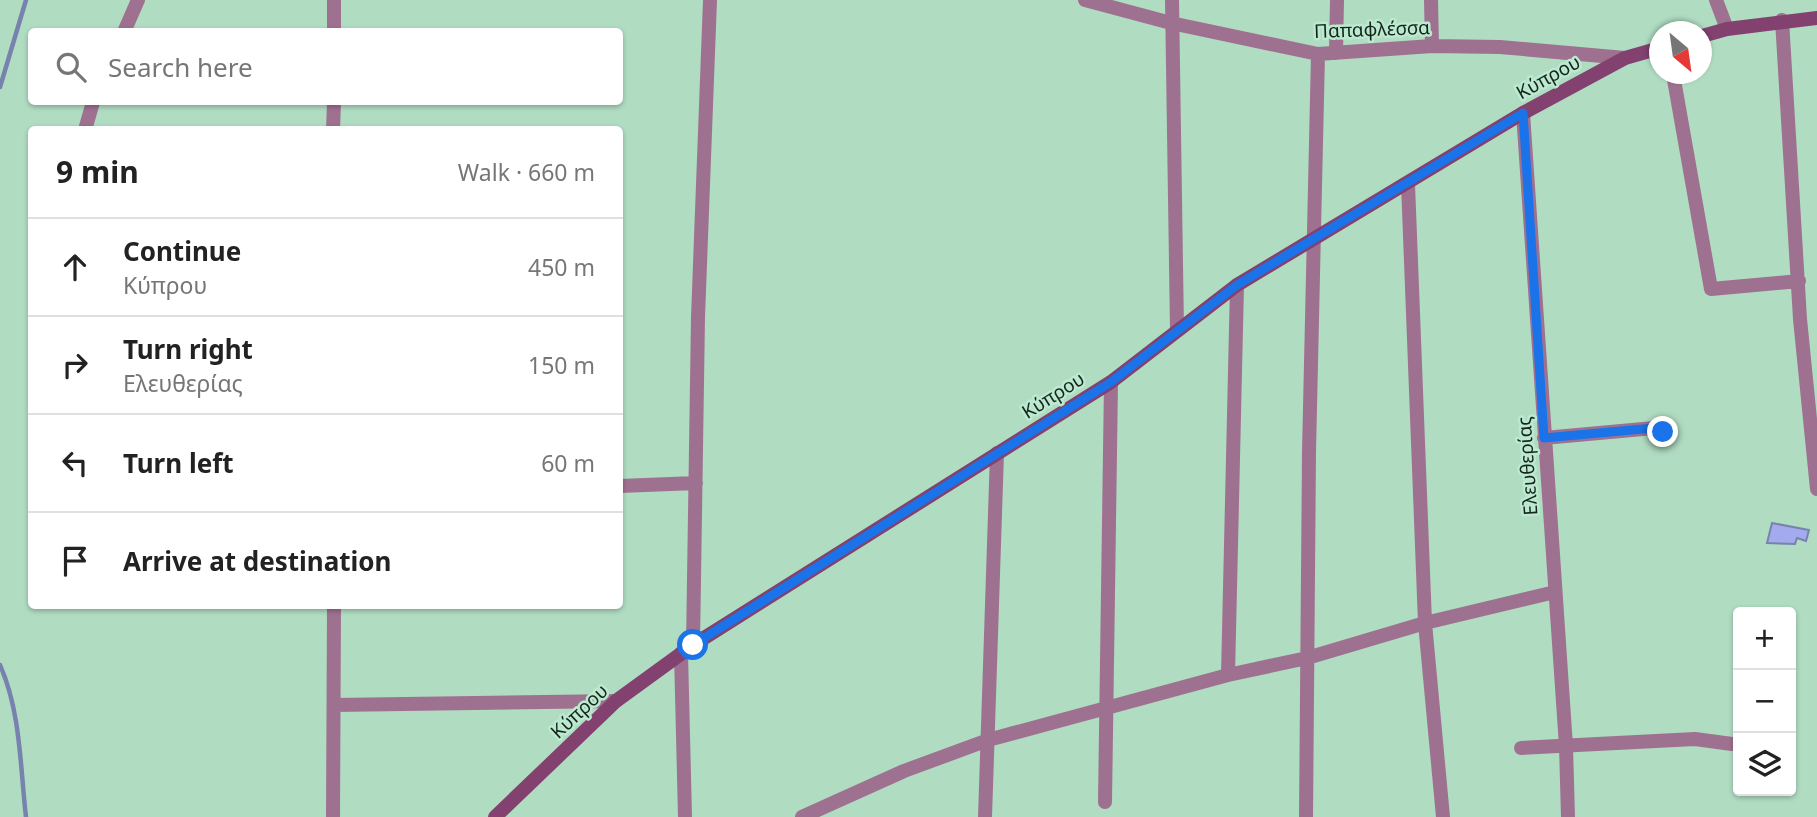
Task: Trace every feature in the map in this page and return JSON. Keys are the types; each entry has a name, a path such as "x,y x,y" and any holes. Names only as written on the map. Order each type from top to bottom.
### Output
{"street":[{"path":"126,28 138,0"},
{"path":"334,0 334,28"},
{"path":"685,817 687,649 696,483 700,238 710,0"},
{"name":"Παπαφλέσσα","path":"1085,0 1171,23 1318,54 1432,46 1500,47 1625,58"},
{"path":"1172,0 1177,330"},
{"path":"1336,0 1336,53"},
{"path":"1431,0 1432,46"},
{"path":"1716,0 1727,29"},
{"path":"1712,33 1782,20 1817,18"},
{"path":"1782,20 1799,281 1817,489"},
{"name":"Κύπρου","path":"495,817 616,701 687,649 1111,382 1237,285 1523,113 1625,58 1649,51"},
{"path":"1306,817 1318,54"},
{"path":"1676,84 1711,289 1799,281"},
{"path":"86,126 92,105"},
{"path":"333,126 334,105"},
{"name":"Ελευθερίας","path":"1523,113 1566,746 1568,817"},
{"path":"1408,184 1426,623 1443,817"},
{"path":"1228,675 1237,285"},
{"path":"1105,802 1111,382"},
{"path":"1544,438 1654,428 1663,432"},
{"path":"985,817 997,453"},
{"path":"623,486 696,483"},
{"path":"802,817 904,771 988,740 1228,675 1307,658 1426,623 1555,592"},
{"path":"333,817 334,609"},
{"path":"334,705 616,701"},
{"path":"1521,748 1696,738 1732,744"}],"water":[{"path":"1772,523 1809,530 1806,541 1797,538 1795,544 1767,543"}],"waterway":[{"path":"0,87 26,0"},
{"path":"0,665 16,721 26,817"}],"route":[{"path":"693,645 1111,382 1237,285 1523,113 1544,438 1654,428 1663,432"}]}
